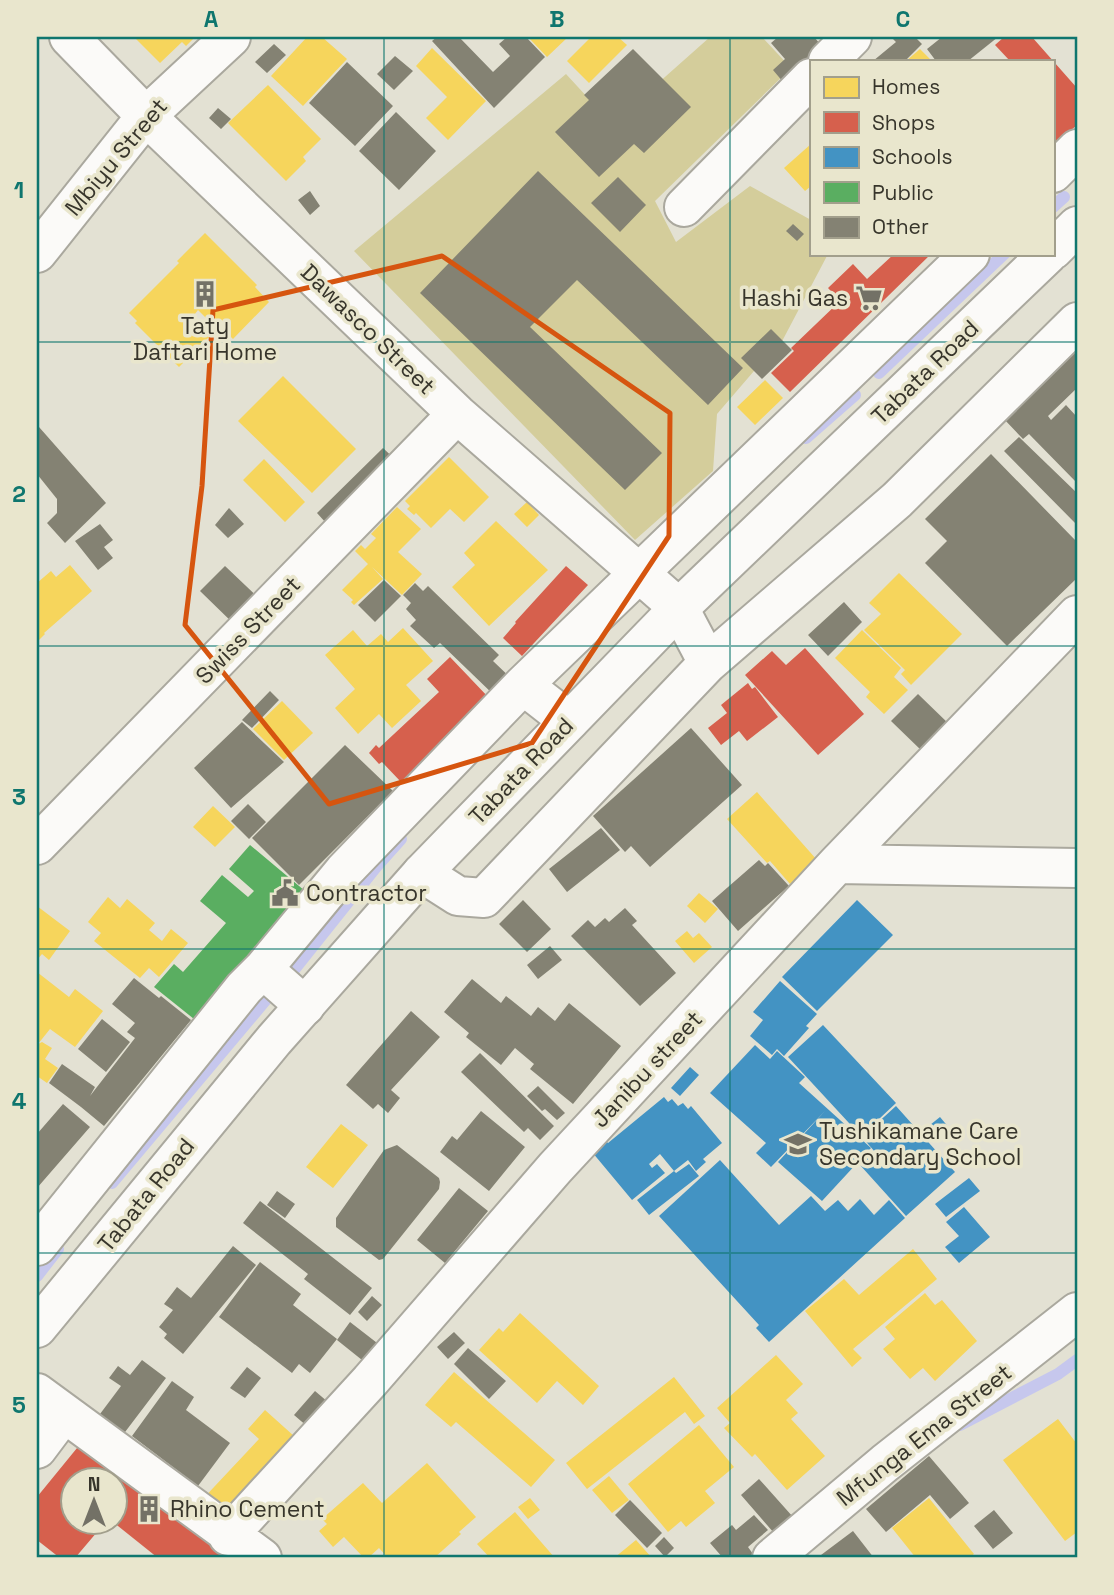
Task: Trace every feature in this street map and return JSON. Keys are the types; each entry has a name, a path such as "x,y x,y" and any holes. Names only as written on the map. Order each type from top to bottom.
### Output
{"street":[{"name":"Dawasco Street","path":"69,37 146,116 457,414 679,608"},
{"name":"Mbiyu Street","path":"37,253 146,116 231,37"},
{"path":"829,60 852,37"},
{"path":"684,206 810,79"},
{"path":"1054,249 1077,226"},
{"path":"37,1247 244,988 344,871 523,685 968,256"},
{"name":"Tabata Road","path":"37,1328 304,1006 422,873 679,608 1046,256"},
{"path":"422,873 458,896 484,898 708,663 897,500 1077,322"},
{"path":"851,369 887,408"},
{"name":"Swiss Street","path":"37,845 457,414"},
{"path":"679,608 708,663"},
{"name":"Janibu street","path":"228,1535 370,1381 555,1168 837,864 1077,615"},
{"path":"523,685 569,721"},
{"path":"837,864 1077,868"},
{"path":"263,969 304,1006"},
{"name":"Mfunga Ema Street","path":"772,1558 885,1463 1077,1312"},
{"path":"37,1449 50,1403 262,1558"}],"highlighted area":[{"path":"442,256 670,413 669,536 532,743 329,804 185,625 202,486 213,310"}],"shaded area":[{"path":"710,37 762,37 791,68 655,201 676,242 750,186 810,219 810,256 827,256 779,347 717,414 713,471 635,540 354,251 566,74 612,124"}],"building: Homes":[{"path":"134,37 195,37 186,46 182,42 160,63"},
{"path":"307,37 322,37 347,59 303,106 271,76"},
{"path":"528,37 568,37 547,57"},
{"path":"591,37 618,37 627,45 589,83 567,61"},
{"path":"432,48 486,101 448,140 426,118 447,97 416,66"},
{"path":"920,49 931,60 907,60"},
{"path":"268,85 321,139 303,157 306,161 286,181 228,123"},
{"path":"810,145 810,187 805,191 784,168"},
{"name":"Taty Daftari Home","path":"205,233 257,285 255,287 269,302 233,339 218,324 215,327 198,310 191,319 209,337 179,367 135,323 137,321 129,313"},
{"path":"283,376 356,449 312,493 238,421"},
{"path":"765,380 783,398 755,425 737,407"},
{"path":"449,457 489,497 464,522 450,509 431,528 416,513 414,515 407,509 410,506 405,501"},
{"path":"264,459 305,502 285,522 243,480"},
{"path":"527,502 539,515 527,527 514,514"},
{"path":"397,507 421,529 398,552 422,574 402,595 372,567 383,579 354,605 351,602 353,600 342,590 368,564 355,551 361,545 365,549 376,538 371,534"},
{"path":"496,521 548,570 489,626 452,587 475,565 464,553"},
{"path":"70,565 92,591 37,642 37,583 51,571 56,577"},
{"path":"899,573 962,634 911,685 901,674 905,670 864,630 881,614 869,603"},
{"path":"403,628 433,661 406,685 421,701 392,728 379,714 358,734 335,708 355,689 325,655 353,630 367,646 381,634 388,642"},
{"path":"862,630 901,668 894,677 908,690 884,714 866,697 870,692 835,658"},
{"path":"282,701 313,733 284,760 253,729"},
{"path":"757,792 817,860 790,884 727,819"},
{"path":"213,806 235,827 215,847 193,827"},
{"path":"699,893 718,909 705,923 687,906"},
{"path":"108,897 120,908 127,899 155,923 149,930 162,941 171,929 188,943 159,977 149,968 140,978 94,941 101,933 88,922"},
{"path":"37,906 70,931 49,960 42,954 37,960"},
{"path":"687,931 693,938 699,933 712,947 694,963 675,941"},
{"path":"37,972 69,997 75,989 103,1011 75,1047 50,1029 38,1044 42,1042 52,1048 45,1059 58,1068 47,1083 37,1076"},
{"path":"341,1124 368,1145 333,1188 306,1167"},
{"path":"913,1249 937,1279 853,1349 862,1358 852,1367 805,1311 844,1279 859,1295"},
{"path":"925,1293 935,1305 942,1300 977,1341 935,1381 923,1368 910,1379 883,1349 895,1339 885,1327"},
{"path":"520,1313 599,1386 583,1405 557,1381 537,1403 479,1350 499,1328 503,1332"},
{"path":"776,1355 803,1384 786,1400 798,1413 791,1419 825,1456 787,1490 755,1454 752,1457 724,1428 730,1423 717,1408"},
{"path":"454,1372 555,1460 531,1487 456,1422 451,1427 425,1405"},
{"path":"674,1377 705,1416 694,1424 685,1412 587,1489 566,1463"},
{"path":"265,1410 304,1445 228,1528 199,1503 259,1439 248,1429"},
{"path":"1058,1419 1077,1444 1077,1532 1065,1541 1003,1460"},
{"path":"699,1425 734,1467 705,1491 715,1503 686,1527 681,1521 668,1532 628,1484"},
{"path":"427,1463 476,1517 434,1558 388,1558 379,1548 368,1558 364,1558 344,1537 333,1547 319,1531 327,1524 322,1519 363,1483 382,1503"},
{"path":"609,1476 629,1500 612,1513 592,1490"},
{"path":"530,1498 540,1510 528,1519 518,1507"},
{"path":"929,1498 974,1554 969,1558 916,1558 892,1528"},
{"path":"515,1512 555,1558 490,1558 477,1544"},
{"path":"636,1540 652,1558 614,1558"}],"building: Shops":[{"path":"1004,37 1032,37 1052,60 1009,60 995,45"},
{"path":"1054,62 1077,88 1077,125 1054,145"},
{"path":"892,256 929,256 790,392 771,373 794,351 791,348 840,301 828,288 853,264 867,279"},
{"path":"566,566 588,585 522,656 503,638"},
{"path":"805,648 864,714 818,755 745,675 772,651 786,665"},
{"path":"450,657 490,699 401,782 369,753 376,745 379,748 439,692 427,679"},
{"path":"748,683 752,689 755,687 778,717 747,741 739,731 721,745 708,728 727,713 721,705"},
{"name":"Rhino Cement","path":"86,1437 124,1466 62,1466"},
{"name":"Rhino Cement","path":"60,1469 60,1536 94,1536 75,1558 60,1558 37,1540 37,1497"},
{"name":"Rhino Cement","path":"130,1471 244,1558 158,1558 130,1536"}],"building: Schools":[{"path":"857,900 893,935 817,1011 782,977"},
{"path":"780,981 817,1014 806,1026 809,1028 784,1056 777,1049 772,1055 750,1036 763,1020 753,1012"},
{"path":"823,1025 896,1103 861,1136 788,1057"},
{"path":"755,1045 770,1059 777,1051 805,1077 799,1083 871,1148 822,1201 778,1162 825,1111 771,1167 756,1153 766,1143 710,1093"},
{"path":"690,1067 699,1075 680,1096 671,1088"},
{"path":"664,1097 668,1102 672,1099 678,1106 683,1103 688,1109 691,1106 722,1143 703,1159 706,1162 696,1171 688,1160 674,1171 660,1154 649,1164 652,1168 657,1164 665,1173 632,1200 592,1152 606,1141 608,1143"},
{"path":"896,1106 955,1172 906,1216 860,1165 875,1152 862,1137"},
{"path":"940,1117 950,1129 940,1137 930,1125"},
{"path":"720,1160 779,1225 811,1196 825,1211 838,1200 848,1211 860,1199 874,1215 889,1200 905,1218 769,1342 756,1328 759,1325 659,1216"},
{"path":"689,1164 699,1176 649,1215 637,1200 674,1171 676,1173"},
{"path":"969,1178 980,1191 946,1217 935,1204"},
{"path":"964,1207 990,1237 959,1263 945,1247 959,1236 946,1222"}],"building: Public":[{"path":"250,845 305,891 194,1019 154,987 174,964 183,972 226,923 200,901 222,875 248,897 254,891 229,869"}],"building: Other":[{"path":"437,37 459,37 493,72 510,56 499,44 507,37 526,37 545,57 494,108 432,41"},
{"path":"778,37 814,37 830,55 824,60 810,60 810,72 789,89 773,70 785,59 771,43"},
{"path":"915,37 922,44 906,60 874,60 896,42 893,39"},
{"path":"942,37 998,37 969,60 935,60 927,49"},
{"path":"274,44 286,55 267,73 255,62"},
{"path":"633,49 691,107 644,153 634,144 599,177 555,132 589,100 584,95"},
{"path":"395,56 413,71 394,90 377,74"},
{"path":"347,62 393,106 355,146 309,103"},
{"path":"218,108 231,119 221,129 209,118"},
{"path":"396,112 436,151 399,190 359,151"},
{"path":"538,171 743,368 708,405 577,280 530,327 662,453 625,490 420,293"},
{"path":"618,177 646,205 620,232 591,203"},
{"path":"310,191 320,206 310,215 298,200"},
{"path":"793,224 804,234 797,241 786,231"},
{"path":"771,329 792,350 762,379 741,358"},
{"path":"1077,347 1077,388 1048,416 1051,420 1066,405 1077,417 1077,483 1029,434 1023,439 1003,418"},
{"path":"39,427 106,503 65,543 47,523 57,513 57,499 37,474"},
{"path":"1019,437 1077,493 1077,525 1004,451"},
{"path":"383,448 401,465 335,533 317,513"},
{"path":"991,454 1077,542 1077,578 1007,646 925,563 947,541 925,519"},
{"path":"229,508 244,524 228,538 215,525"},
{"path":"100,524 113,540 104,547 113,558 98,570 75,541"},
{"path":"225,566 264,603 238,628 200,591"},
{"path":"384,580 401,596 375,622 358,605"},
{"path":"415,583 423,591 428,586 499,655 493,661 513,680 496,697 440,643 434,648 410,626 416,620 406,609 411,603 403,595"},
{"path":"844,602 862,622 828,656 808,635"},
{"path":"270,691 279,700 252,728 242,720"},
{"path":"918,694 951,726 924,753 891,721"},
{"path":"242,722 284,762 231,808 194,768"},
{"path":"691,728 742,785 650,867 631,846 625,852 593,816"},
{"path":"345,745 393,791 299,885 252,838"},
{"path":"248,804 266,822 249,839 231,821"},
{"path":"601,828 620,850 567,892 549,869"},
{"path":"759,860 765,866 768,863 789,886 738,931 712,901"},
{"path":"523,900 551,929 527,952 499,924"},
{"path":"625,908 637,921 632,925 676,973 640,1006 571,936 588,920 595,927 605,918 609,922"},
{"path":"550,946 562,960 538,979 527,965"},
{"path":"134,978 191,1020 104,1126 49,1083 62,1064 95,1087 90,1096 135,1038 127,1032 135,1023 112,1004"},
{"path":"472,979 501,1003 506,996 531,1016 538,1007 555,1021 569,1003 621,1046 573,1104 530,1069 534,1064 515,1048 501,1065 466,1037 469,1033 444,1012"},
{"path":"411,1011 440,1037 391,1090 400,1098 388,1113 378,1104 373,1109 346,1085"},
{"path":"102,1019 130,1042 106,1072 78,1049"},
{"path":"480,1053 554,1126 540,1140 528,1128 524,1132 461,1072"},
{"path":"538,1086 565,1113 557,1120 545,1109 542,1111 527,1096"},
{"path":"63,1104 90,1127 37,1188 37,1134"},
{"path":"481,1111 525,1147 489,1191 440,1152 452,1136 457,1140"},
{"path":"397,1145 439,1178 439,1189 383,1259 379,1260 336,1227 336,1218 384,1150"},
{"path":"459,1188 488,1211 445,1263 417,1240"},
{"path":"277,1191 295,1204 285,1218 267,1205"},
{"path":"260,1201 372,1288 350,1315 304,1279 308,1274 243,1223"},
{"path":"233,1246 256,1265 183,1354 164,1338 167,1334 159,1327 173,1310 164,1304 177,1287 191,1298"},
{"path":"260,1262 301,1294 293,1305 337,1339 310,1373 299,1364 292,1373 219,1317"},
{"path":"372,1296 382,1305 367,1321 358,1312"},
{"path":"350,1322 381,1346 367,1364 337,1340"},
{"path":"454,1332 465,1343 448,1359 437,1347"},
{"path":"468,1348 506,1381 489,1399 454,1364"},
{"path":"142,1360 166,1378 119,1440 94,1422 121,1386 109,1378 118,1366 130,1375"},
{"path":"247,1367 261,1378 245,1398 230,1388"},
{"path":"172,1381 194,1397 186,1410 230,1443 198,1486 132,1436"},
{"path":"315,1391 335,1408 315,1433 294,1415"},
{"path":"929,1456 969,1503 950,1519 930,1495 886,1532 866,1509"},
{"path":"759,1479 793,1517 774,1533 741,1495"},
{"path":"630,1500 662,1533 647,1548 615,1515"},
{"path":"994,1510 1013,1533 993,1549 974,1526"},
{"path":"754,1515 768,1530 748,1547 753,1554 747,1558 723,1558 710,1543 732,1525 736,1530"},
{"path":"853,1531 874,1558 817,1558"},
{"path":"664,1537 674,1548 665,1557 655,1546"}],"waterway":[{"path":"1054,206 1064,197"},
{"path":"879,373 1002,256"},
{"path":"806,438 855,395"},
{"path":"293,971 401,839"},
{"path":"112,1183 269,996"},
{"path":"37,1276 58,1249"},
{"path":"960,1425 1058,1374 1077,1360"}],"place":[{"name":"Taty Daftari Home","path":"205,294"},
{"name":"Hashi Gas","path":"869,298"},
{"name":"Contractor","path":"285,893"},
{"name":"Tushikamane Care Secondary School","path":"798,1144"},
{"name":"Rhino Cement","path":"149,1509"}]}
